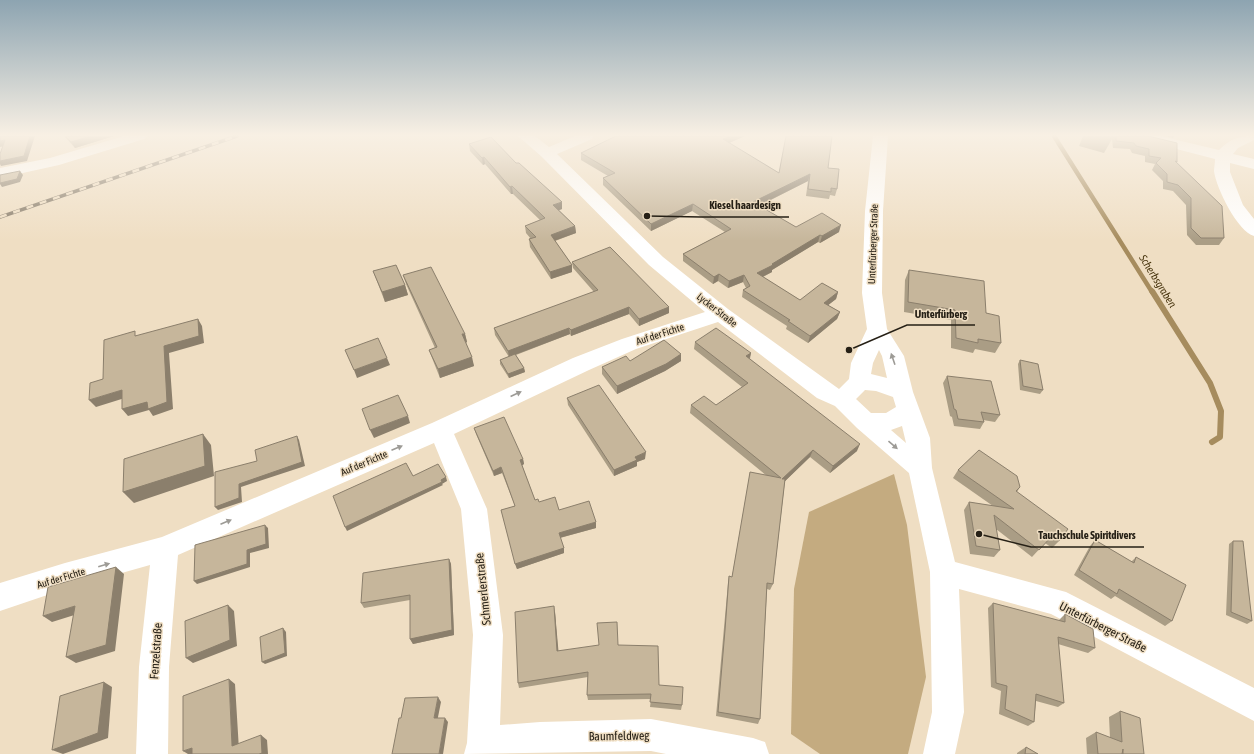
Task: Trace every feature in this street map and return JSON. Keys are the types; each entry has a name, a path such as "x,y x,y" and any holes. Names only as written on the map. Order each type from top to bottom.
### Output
{"street":[{"name":"Lycker Straße","path":"565,171 656,261 722,314 825,392 843,400 865,422 920,468"},
{"name":"Unterfürberger Straße","path":"878,171 874,211 872,293 877,329 893,356 905,401 918,438 920,468 944,572 948,712 939,754"},
{"path":"1222,171 1235,206 1254,231"},
{"name":"Auf der Fichte","path":"0,597 65,576 165,548 440,430 581,364 629,344 722,314"},
{"path":"858,383 862,363 877,329"},
{"path":"843,400 848,391 858,383 868,381 876,383 905,401 895,421 881,424 865,422"},
{"name":"Schmerlerstraße","path":"440,430 474,509 488,635 481,748"},
{"name":"Fenzelstraße","path":"152,754 154,667 165,548"},
{"name":"Unterfürberger Straße","path":"944,572 1056,602 1254,704"},
{"name":"Baumfeldweg","path":"481,748 540,738 651,735 753,754"}],"shaded area":[{"path":"894,474 907,525 926,677 908,754 820,754 791,734 794,589 809,512"}],"building":[{"path":"20,171 17,179 0,183 0,175"},
{"path":"496,171 528,171 562,202 553,205 575,226 551,235 572,265 550,272 529,239 536,237 525,226 545,218 512,186 510,187"},
{"path":"612,171 776,171 779,173 779,171 839,171 837,189 831,188 831,192 808,189 810,174 753,202 796,227 822,213 841,225 822,236 820,235 772,264 773,265 757,273 800,300 822,283 838,292 824,303 840,312 810,336 788,321 790,320 743,290 750,286 744,275 729,281 719,274 714,277 683,254 731,229 693,204 651,224 603,178 615,173"},
{"path":"1164,171 1186,171 1222,206 1224,238 1201,238 1191,228 1191,198 1178,185 1167,182 1167,174"},
{"path":"610,247 669,307 639,319 629,307 571,330 569,328 508,351 494,328 598,290 572,262"},
{"path":"396,265 405,285 382,292 373,271"},
{"path":"431,267 465,334 462,334 472,357 438,369 429,350 437,347 403,275"},
{"path":"909,270 984,281 986,313 999,316 1001,343 978,339 978,343 956,338 955,310 908,302"},
{"path":"198,319 199,336 164,346 167,402 148,409 147,402 122,409 122,390 89,400 90,383 103,379 104,340 135,331 135,336"},
{"path":"716,328 751,353 746,356 860,444 833,466 813,450 782,479 785,479 773,584 767,583 760,719 718,712 729,576 732,577 750,472 781,478 691,405 704,396 716,405 748,383 695,342"},
{"path":"378,338 387,358 354,370 345,350"},
{"path":"664,340 681,354 666,364 617,386 602,367 626,356 630,361"},
{"path":"515,354 524,368 508,374 500,360"},
{"path":"1020,360 1038,364 1043,390 1023,386"},
{"path":"947,376 991,381 1000,415 981,412 984,422 958,419 956,410 954,409"},
{"path":"599,385 646,452 635,457 637,460 614,470 567,398"},
{"path":"398,395 408,416 370,430 362,409"},
{"path":"504,417 523,459 520,460 535,500 538,499 539,502 555,497 559,510 589,501 596,522 559,533 564,548 515,564 501,510 515,506 501,467 493,471 474,428"},
{"path":"203,434 205,466 123,492 124,459"},
{"path":"297,436 302,462 239,484 239,498 215,507 215,472 257,461 255,450"},
{"path":"979,450 1017,476 1020,487 1016,491 1068,529 1059,541 1052,536 1039,550 994,515 1000,550 976,546 969,502 1014,509 958,470"},
{"path":"406,463 413,476 438,464 446,477 441,480 442,482 345,527 333,496"},
{"path":"265,525 266,544 247,550 247,564 194,581 195,545"},
{"path":"1095,540 1134,563 1136,557 1186,585 1172,621 1119,589 1117,594 1079,570"},
{"path":"1233,541 1243,541 1252,621 1231,612"},
{"path":"449,559 452,630 410,639 410,595 361,603 363,573"},
{"path":"116,567 106,645 66,657 75,606 43,616 48,587"},
{"path":"993,603 1065,622 1065,614 1093,629 1095,648 1058,637 1064,703 1036,694 1034,722 1005,709 1007,686 996,683"},
{"path":"228,605 230,640 186,658 185,621"},
{"path":"554,606 557,651 599,645 597,623 617,622 618,645 658,646 659,685 683,687 682,705 650,702 651,694 587,695 588,672 518,683 515,612"},
{"path":"283,628 285,653 262,662 260,637"},
{"path":"229,679 232,746 261,735 262,753 192,754 192,748 183,751 183,696"},
{"path":"104,682 98,733 52,750 60,696"},
{"path":"438,697 434,718 445,718 439,754 392,754 399,718 401,718 405,698"},
{"path":"1120,711 1140,718 1144,754 1123,754 1123,749 1122,754 1098,754 1096,732 1122,742"},
{"path":"1026,747 1038,754 1025,754"}],"waterway":[{"name":"Scherbsgraben","path":"1076,171 1152,292"},
{"name":"Scherbsgraben","path":"1152,291 1210,383 1221,411 1220,437 1212,442"}],"railway":[{"path":"0,217 134,171"}],"place":[{"name":"Kiesel haardesign","path":"647,216"},
{"name":"Unterfürberg","path":"849,350"},
{"name":"Tauchschule Spiritdivers","path":"979,534"}]}
